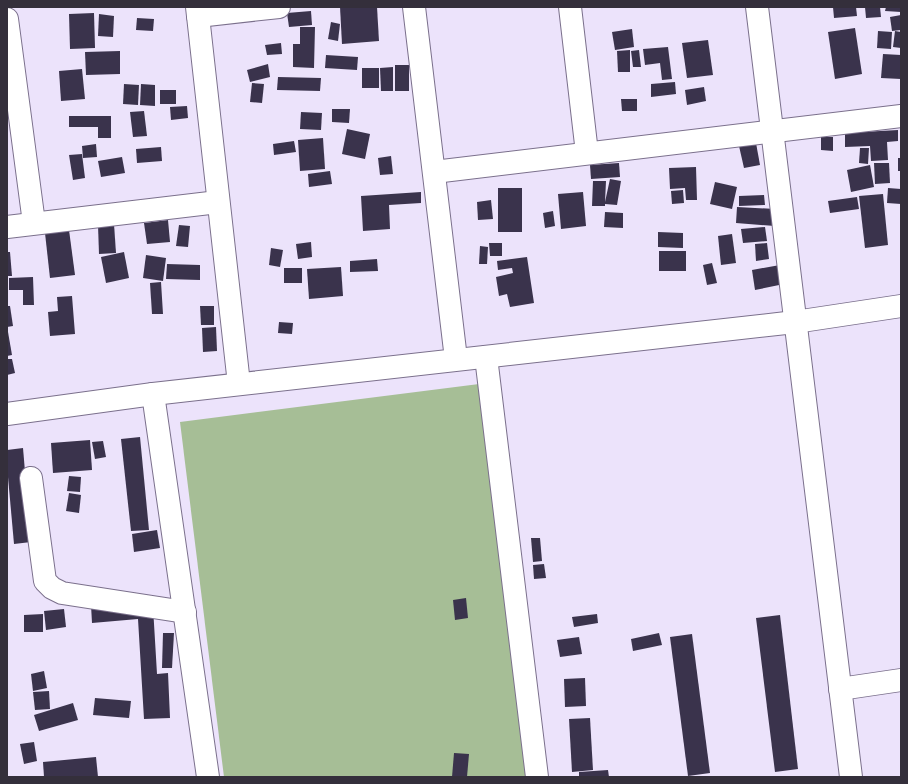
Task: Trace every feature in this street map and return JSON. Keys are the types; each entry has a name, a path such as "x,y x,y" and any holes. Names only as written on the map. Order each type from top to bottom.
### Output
{"street":[{"path":"239,384 197,12 279,7"},
{"path":"414,7 456,359"},
{"path":"570,7 587,153"},
{"path":"757,7 851,777"},
{"path":"8,29 34,223"},
{"path":"434,172 901,116"},
{"path":"7,227 218,202"},
{"path":"7,414 153,394 795,322 901,306"},
{"path":"486,357 537,777"},
{"path":"153,394 208,777"},
{"path":"31,478 45,581 52,588 62,593 184,612"},
{"path":"840,689 901,680"}],"green space":[{"path":"487,383 535,777 224,777 180,422"}],"building":[{"path":"340,7 377,7 379,41 342,44"},
{"path":"833,7 856,7 857,16 834,18"},
{"path":"865,7 880,7 881,17 866,18"},
{"path":"886,7 901,7 901,12 885,11"},
{"path":"311,11 312,25 289,27 287,13"},
{"path":"94,13 95,48 70,49 69,14"},
{"path":"99,14 114,16 113,37 98,36"},
{"path":"901,15 901,30 892,31 890,17"},
{"path":"137,18 154,19 153,31 136,30"},
{"path":"331,22 340,24 338,41 328,39"},
{"path":"300,27 315,27 314,68 293,67 293,44 300,44"},
{"path":"855,28 862,74 835,79 828,32"},
{"path":"632,29 634,47 615,50 612,32"},
{"path":"878,31 892,32 891,49 877,48"},
{"path":"895,31 901,32 901,48 893,47"},
{"path":"708,40 713,75 687,78 682,43"},
{"path":"281,43 282,54 267,55 265,45"},
{"path":"668,47 672,79 662,80 660,63 645,65 643,49"},
{"path":"630,50 630,72 618,72 617,51"},
{"path":"639,50 641,67 633,67 631,51"},
{"path":"120,51 120,74 86,75 85,52"},
{"path":"883,54 901,55 901,79 881,78"},
{"path":"326,55 358,57 357,70 325,68"},
{"path":"268,64 270,77 250,82 247,70"},
{"path":"395,65 409,65 409,91 395,91"},
{"path":"393,67 393,91 381,91 380,68"},
{"path":"362,68 379,68 379,88 362,88"},
{"path":"82,69 85,99 61,101 59,71"},
{"path":"278,77 321,78 320,91 277,90"},
{"path":"675,82 676,94 651,97 651,84"},
{"path":"252,83 264,84 262,103 250,102"},
{"path":"124,84 139,85 138,105 123,104"},
{"path":"141,84 155,85 155,106 140,105"},
{"path":"704,87 706,101 687,105 685,90"},
{"path":"160,90 176,90 176,104 160,104"},
{"path":"621,99 637,99 637,111 622,111"},
{"path":"187,106 188,118 171,120 170,107"},
{"path":"332,109 350,109 349,123 332,122"},
{"path":"144,111 147,136 133,137 130,112"},
{"path":"301,112 322,113 321,130 300,129"},
{"path":"69,116 111,116 111,138 98,138 98,127 69,127"},
{"path":"347,129 370,134 365,159 342,154"},
{"path":"898,130 898,141 887,142 888,160 871,161 870,146 845,147 845,133"},
{"path":"821,137 833,137 833,151 821,150"},
{"path":"323,138 325,169 300,171 298,140"},
{"path":"294,141 296,152 274,155 273,144"},
{"path":"756,143 760,165 744,168 739,146"},
{"path":"96,144 97,157 83,158 82,146"},
{"path":"161,147 162,161 137,163 136,149"},
{"path":"860,148 869,148 868,164 859,163"},
{"path":"82,154 85,178 73,180 69,155"},
{"path":"391,156 393,174 380,175 378,158"},
{"path":"122,157 125,173 101,177 98,161"},
{"path":"898,158 901,158 901,171 898,171"},
{"path":"619,163 620,177 591,179 590,165"},
{"path":"874,163 889,163 890,183 875,184"},
{"path":"870,165 874,187 851,192 847,170"},
{"path":"696,167 697,200 686,200 685,188 670,189 669,168"},
{"path":"330,171 332,184 309,187 308,174"},
{"path":"610,179 621,181 617,205 605,204 605,206 592,206 593,181 606,181 605,202"},
{"path":"715,182 737,187 732,209 710,204"},
{"path":"498,188 522,188 522,232 498,232"},
{"path":"888,188 901,189 901,204 887,203"},
{"path":"683,190 684,203 672,204 671,191"},
{"path":"421,192 421,203 389,205 390,229 363,231 361,196"},
{"path":"583,192 586,226 561,229 558,194"},
{"path":"883,194 888,245 865,248 859,196"},
{"path":"764,195 765,205 739,206 739,196"},
{"path":"857,197 859,209 830,213 828,201"},
{"path":"491,200 493,219 478,220 477,202"},
{"path":"737,207 776,209 775,226 736,223"},
{"path":"553,211 555,226 545,228 543,213"},
{"path":"605,212 623,213 623,228 604,227"},
{"path":"168,220 170,242 147,244 144,223"},
{"path":"114,224 116,253 99,254 98,225"},
{"path":"179,225 190,226 188,247 176,246"},
{"path":"765,227 767,241 743,243 741,229"},
{"path":"69,230 75,275 50,278 45,233"},
{"path":"658,232 683,233 683,248 658,247"},
{"path":"732,234 736,263 721,265 718,236"},
{"path":"311,242 312,257 298,259 296,244"},
{"path":"489,243 502,243 502,256 490,256"},
{"path":"767,243 769,259 756,261 755,244"},
{"path":"480,246 488,247 487,264 479,264"},
{"path":"271,248 283,250 280,267 269,265"},
{"path":"659,251 686,251 686,271 659,271"},
{"path":"7,252 10,252 12,276 7,276"},
{"path":"124,252 129,278 106,283 101,257"},
{"path":"146,255 166,258 163,281 143,278"},
{"path":"527,257 534,303 510,307 507,294 499,296 496,277 513,273 512,268 498,270 497,261"},
{"path":"377,259 378,271 350,272 350,261"},
{"path":"712,263 717,283 707,285 703,265"},
{"path":"167,264 200,265 200,280 166,279"},
{"path":"780,265 784,284 755,290 752,270"},
{"path":"341,267 343,296 309,299 307,269"},
{"path":"284,268 302,268 302,283 284,283"},
{"path":"33,277 34,305 23,305 23,290 9,290 9,278"},
{"path":"161,282 163,314 152,314 150,283"},
{"path":"72,296 75,334 50,336 48,312 58,311 57,297"},
{"path":"7,306 10,306 13,326 7,327"},
{"path":"200,306 214,306 214,325 201,325"},
{"path":"279,322 293,323 292,334 278,333"},
{"path":"216,327 217,351 203,352 202,328"},
{"path":"8,332 12,355 7,356 7,333"},
{"path":"7,359 12,359 15,373 7,375"},
{"path":"140,437 149,530 131,531 121,439"},
{"path":"90,440 92,470 53,473 51,443"},
{"path":"103,441 106,457 95,459 92,442"},
{"path":"23,448 31,542 14,544 7,450"},
{"path":"69,476 81,477 80,492 67,491"},
{"path":"69,493 81,495 79,513 66,511"},
{"path":"157,530 160,548 134,552 132,534"},
{"path":"531,538 540,538 542,561 533,562"},
{"path":"544,564 546,578 534,579 533,565"},
{"path":"466,598 468,618 455,620 453,600"},
{"path":"91,605 153,607 157,674 168,673 170,718 144,719 138,619 92,623"},
{"path":"64,609 66,627 46,630 44,611"},
{"path":"43,614 43,632 24,632 24,615"},
{"path":"597,614 598,623 574,627 572,617"},
{"path":"780,615 798,769 775,772 756,618"},
{"path":"163,633 174,633 172,668 162,668"},
{"path":"659,633 662,645 633,651 631,639"},
{"path":"692,634 710,773 688,776 670,637"},
{"path":"579,637 582,654 560,657 557,640"},
{"path":"44,671 47,688 33,691 31,674"},
{"path":"585,678 586,706 565,707 564,679"},
{"path":"49,691 50,709 35,710 33,692"},
{"path":"95,698 131,701 129,718 93,715"},
{"path":"73,703 78,720 39,731 34,715"},
{"path":"590,718 593,770 572,772 569,719"},
{"path":"34,742 37,761 24,764 20,744"},
{"path":"454,753 469,754 467,777 452,777"},
{"path":"96,757 98,777 44,777 43,762"},
{"path":"608,770 609,777 579,777 579,772"}]}
